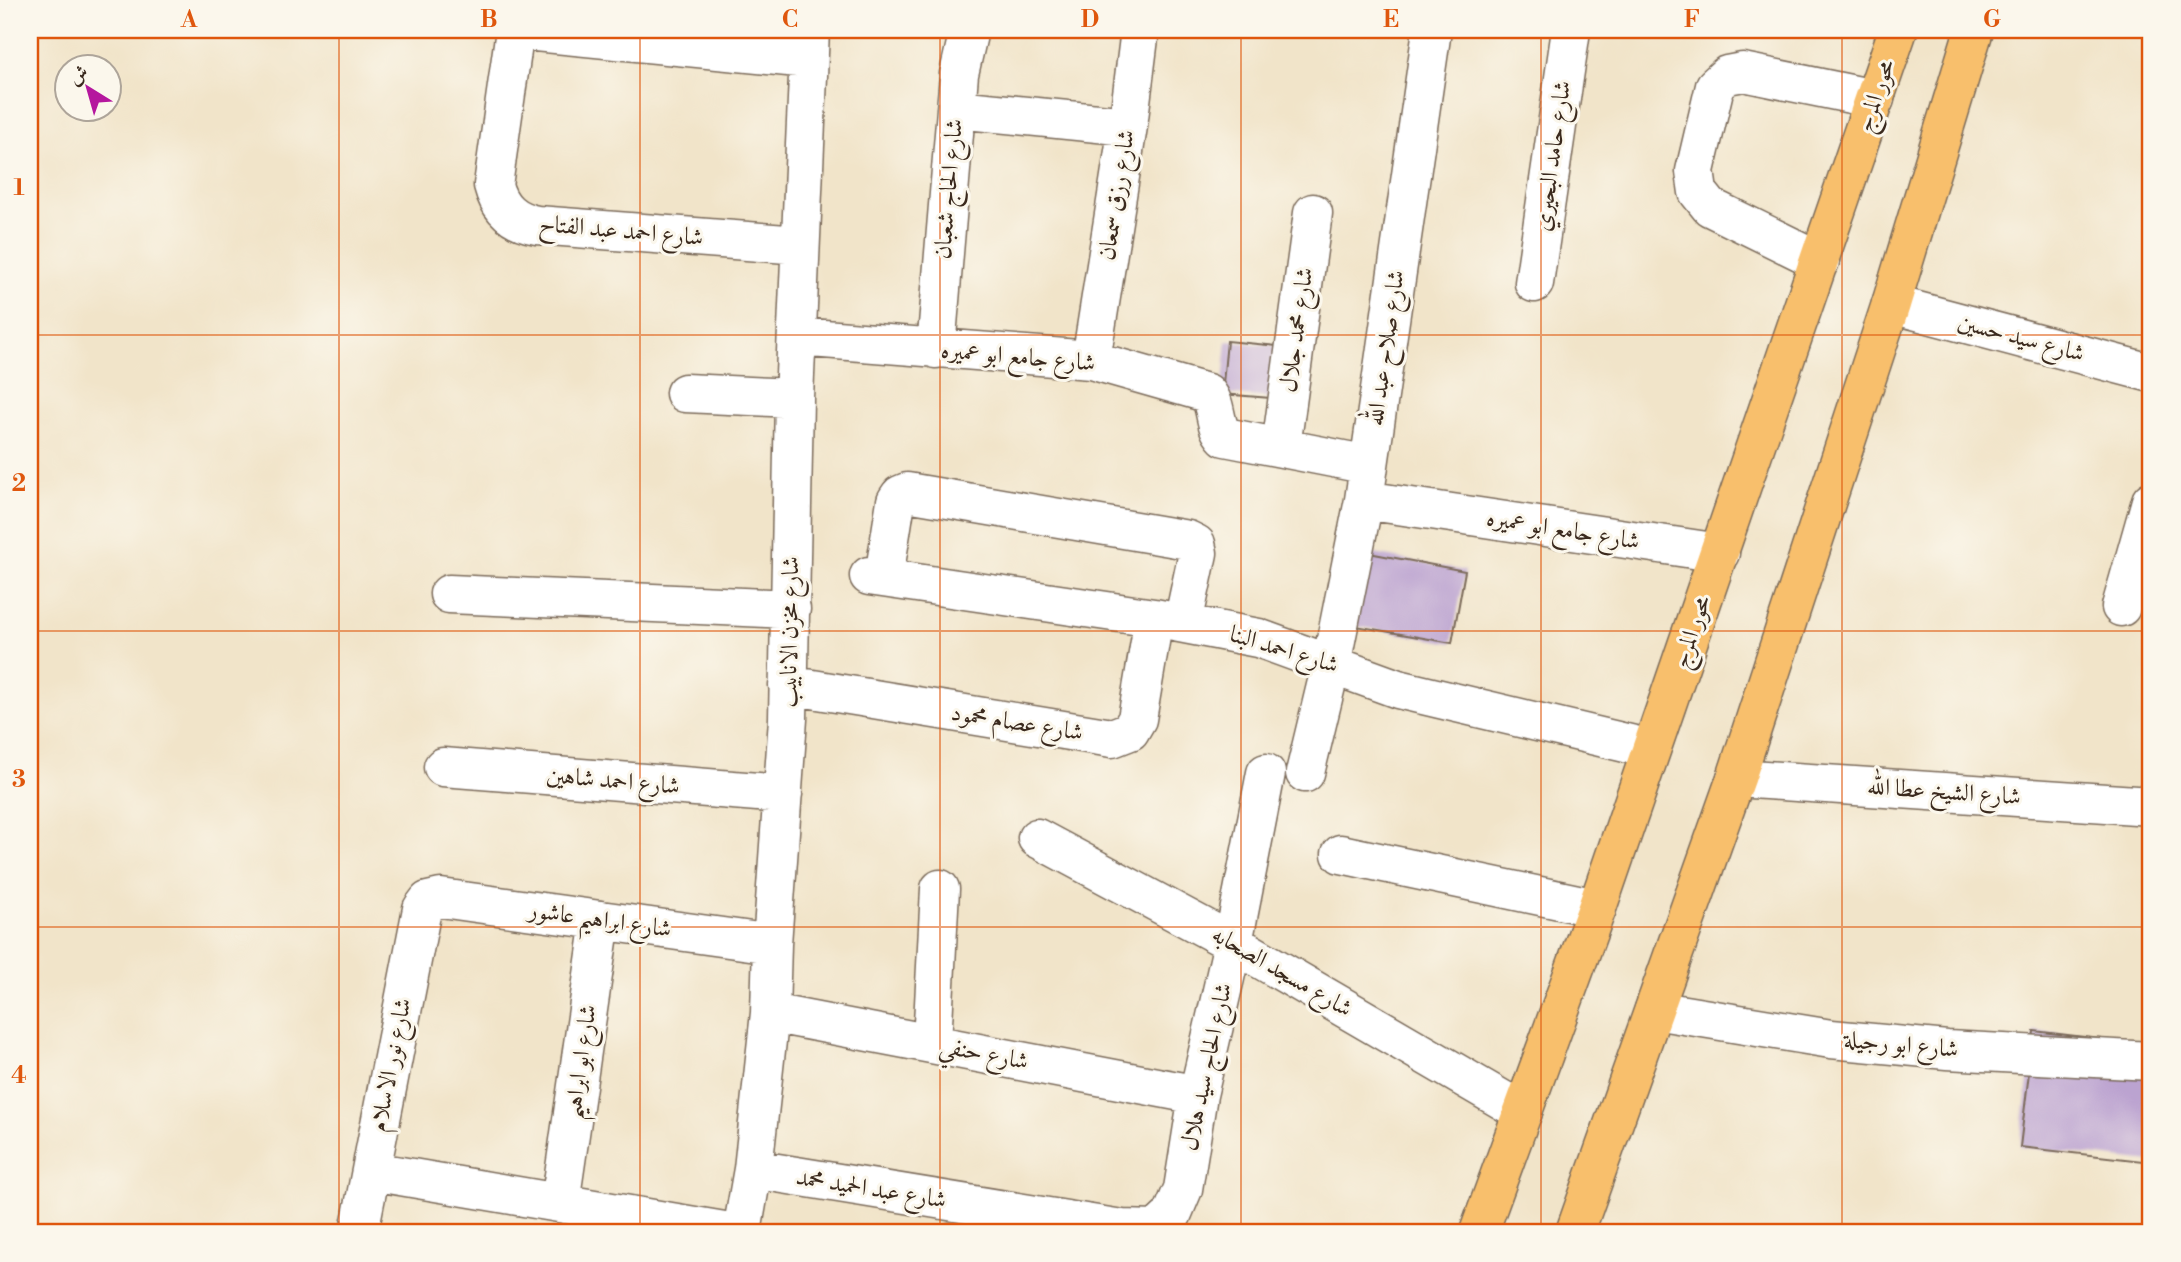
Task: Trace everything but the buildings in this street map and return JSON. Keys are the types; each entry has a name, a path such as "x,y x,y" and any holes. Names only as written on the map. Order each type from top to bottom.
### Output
{"main road":[{"name":"محور المرج","path":"1479,1232 1597,908 1898,30"},
{"path":"1575,1232 1737,778 1891,304 1974,30"}],"street":[{"path":"515,30 809,44"},
{"name":"شارع احمد عبد الفتاح","path":"515,30 493,185 497,198 513,217 524,223 537,225 800,245"},
{"name":"شارع الحاج شعبان","path":"936,349 959,74 969,30"},
{"name":"شارع رزق سمعان","path":"1091,360 1128,126 1140,30"},
{"name":"شارع صلاح عبد الله","path":"1305,772 1331,665 1367,482 1433,30"},
{"name":"شارع حامد البحيري","path":"1534,283 1571,30"},
{"name":"شارع مخزن الانابيب","path":"742,1232 753,1169 770,1013 783,794 789,685 794,398 809,44"},
{"path":"1820,261 1710,207 1698,192 1695,171 1715,86 1727,75 1743,72 1875,99"},
{"path":"956,109 1128,126"},
{"name":"شارع محمد جلال","path":"1281,447 1312,213"},
{"name":"شارع سيد حسين","path":"1891,304 2151,373"},
{"name":"شارع جامع ابو عميره","path":"798,337 1091,360 1202,390 1208,393 1214,403 1218,427 1225,437 1281,447 1367,482 1720,553"},
{"path":"685,393 794,398"},
{"name":"شارع عصام محمود","path":"789,685 1112,738 1130,731 1137,719 1168,620 1198,553 1196,544 1188,541 907,492 900,495 896,501 877,576"},
{"path":"2121,607 2151,501"},
{"name":"شارع احمد البنا","path":"877,576 1168,620 1258,638 1398,689 1651,749"},
{"path":"449,594 791,609"},
{"name":"شارع احمد شاهين","path":"443,767 783,794"},
{"name":"شارع الحاج سيد هلال","path":"1156,1230 1172,1215 1183,1189 1198,1095 1233,943 1266,773"},
{"name":"شارع الشيخ عطا الله","path":"1737,778 2151,806"},
{"name":"شارع مسجد الصحابه","path":"1037,838 1233,943 1523,1112"},
{"path":"1341,854 1597,908"},
{"path":"932,1044 940,889"},
{"name":"شارع ابراهيم عاشور","path":"428,901 440,898 772,944"},
{"name":"شارع نور الاسلام","path":"359,1232 422,909 428,901"},
{"name":"شارع ابو ابراهيم","path":"560,1203 601,920"},
{"name":"شارع ابو رجيلة","path":"1654,1010 1857,1042 1947,1051 2151,1061"},
{"name":"شارع حنفي","path":"770,1013 1198,1095"},
{"name":"شارع عبد الحميد محمد","path":"753,1169 1122,1229 1156,1230"},
{"path":"371,1171 730,1232"}]}
